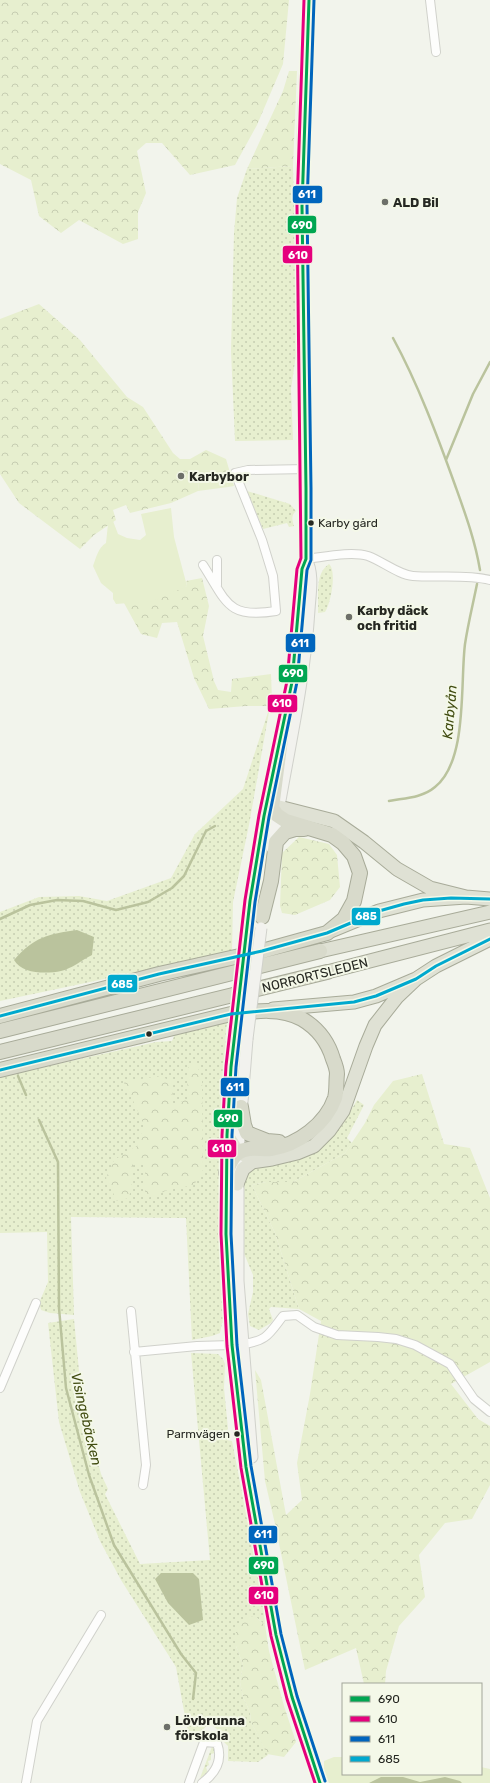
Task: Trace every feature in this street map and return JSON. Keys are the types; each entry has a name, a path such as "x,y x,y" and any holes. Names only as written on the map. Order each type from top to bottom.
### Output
{"highway":[{"path":"273,812 282,731"},
{"path":"273,812 286,821 332,835 343,843 354,856 360,873 354,901 344,919 327,933"},
{"path":"273,812 334,821 358,837 397,869 430,888 466,897"},
{"path":"261,923 271,881 276,842 285,832 295,829 318,830"},
{"path":"0,1016 152,976 262,951 327,933 379,911 404,904 423,900 466,897 490,899"},
{"name":"NORRORTSLEDEN","path":"0,1031 320,951 490,912"},
{"name":"NORRORTSLEDEN","path":"0,1052 327,972 490,930"},
{"path":"0,1070 231,1014 354,1002 376,996 416,979 436,966 490,939"},
{"path":"237,1184 243,1169 252,1162 272,1160 314,1146 329,1131 343,1111 375,1025 397,997 416,979"},
{"path":"226,1173 232,1159 238,1152 247,1148 281,1147 315,1128 326,1117 335,1097 337,1070 329,1045 320,1033 302,1019 278,1012 261,1010"},
{"path":"241,1107 244,1125 248,1133 267,1141 284,1142 297,1139"},
{"path":"227,1135 238,1152 251,1158 272,1160"}],"main road":[{"path":"282,731 292,682 302,569 306,559 307,469 302,266 302,135 309,0"},
{"path":"306,559 310,567 310,592 302,684 247,926 231,1067 227,1135 226,1234 237,1344 252,1466 254,1512 276,1635 292,1697 320,1783"},
{"path":"237,1344 237,1184 241,1107 247,1039 273,812"}],"street":[{"path":"430,0 436,52"},
{"path":"203,565 227,603 234,609 258,614 276,611 273,576 262,540 235,473 248,470 307,469"},
{"path":"306,559 355,554 367,556 411,576 490,580"},
{"path":"216,586 217,560"},
{"path":"0,1388 36,1304"},
{"path":"131,1310 146,1465 143,1485"},
{"path":"134,1352 253,1343 265,1338 283,1316 298,1315 314,1327 337,1335 396,1340 415,1345 450,1364 474,1399 490,1412"},
{"path":"26,1783 37,1721 100,1615"},
{"path":"189,1783 204,1742 217,1743 220,1753 217,1765 210,1777 202,1783"}],"green space":[{"path":"0,0 289,0 283,64 257,125 235,165 190,175 162,143 146,143 137,151 146,193 138,212 138,239 123,244 79,220 61,233 39,216 31,180 0,164"},
{"path":"289,71 297,71 293,166 247,169 283,91"},
{"path":"293,166 297,348 291,389 293,440 235,441 231,351 234,233 237,198 247,169"},
{"path":"39,304 80,340 127,397 143,407 173,453 180,459 190,459 206,450 226,459 234,486 228,487 223,471 200,470 198,491 171,503 130,513 126,505 113,510 116,520 94,535 80,549 19,503 0,474 0,319"},
{"path":"200,470 223,471 228,487 198,491"},
{"path":"247,491 290,504 296,511 292,518 294,526 289,527 287,523 263,529"},
{"path":"171,508 174,537 187,586 153,601 116,604 113,599 113,593 101,583 93,566 99,550 106,543 108,524 113,521 118,534 127,538 140,540 146,535 141,514"},
{"path":"329,564 333,573 331,595 325,612 318,613 319,580 324,568"},
{"path":"202,578 209,606 203,636 214,681 218,690 231,692 232,679 271,674 272,699 270,706 209,709 194,678 177,622 162,623 157,638 141,634 124,603 187,586 186,581"},
{"path":"270,706 249,825 233,902 232,952 0,1001 0,912 39,897 79,896 107,901 171,878 195,834 243,789"},
{"path":"299,837 329,844 337,855 340,887 330,900 295,915 282,913 280,906 282,853"},
{"path":"228,1017 226,1046 229,1055 224,1156 223,1222 226,1322 222,1323 220,1333 192,1340 186,1218 71,1217 74,1315 50,1313 41,1310 39,1303 48,1282 47,1232 0,1233 0,1077 156,1042 172,1041 175,1034"},
{"path":"196,1063 202,1078 203,1170 194,1185 168,1190 145,1199 145,1163 133,1163 132,1183 129,1198 117,1201 106,1178 114,1160 137,1146 144,1125 131,1096 126,1092 124,1082 159,1076 172,1081 173,1105 187,1099 188,1067"},
{"path":"422,1074 444,1144 470,1148 490,1198 490,1362 451,1384 478,1419 490,1426 490,1485 472,1519 445,1523 419,1555 425,1597 399,1626 386,1671 385,1683 364,1683 356,1648 305,1670 265,1481 255,1370 261,1380 286,1515 302,1500 297,1463 310,1394 321,1321 299,1309 275,1233 252,1185 266,1182 293,1182 345,1153 365,1123 374,1105 393,1081"},
{"path":"357,1100 364,1105 347,1138 352,1143 345,1153 293,1182 266,1182 252,1185 275,1233 299,1309 271,1307 269,1309 273,1320 271,1323 259,1330 250,1326 248,1314 253,1292 253,1275 243,1251 243,1187 246,1173 252,1167 330,1137 343,1124"},
{"path":"74,1319 82,1402 101,1474 108,1489 105,1494 140,1564 210,1560 191,1353 218,1354 223,1359 225,1364 224,1388 228,1429 225,1432 227,1440 232,1441 264,1607 265,1625 257,1618 236,1646 243,1665 240,1682 243,1697 250,1712 251,1722 268,1755 258,1762 228,1761 228,1746 220,1738 217,1729 209,1723 201,1732 188,1733 176,1667 121,1580 100,1541 80,1492 59,1422 48,1323"},
{"path":"246,1615 257,1618 265,1625 269,1651 284,1706 296,1742 284,1757 267,1754 251,1722 250,1712 243,1697 240,1682 243,1665 236,1646 236,1631"},
{"path":"213,1744 216,1750 215,1753 211,1754 211,1760 208,1761 209,1765 206,1767 208,1773 200,1778"},
{"path":"334,1757 342,1757 342,1775 482,1775 482,1767 490,1769 490,1783 329,1783 324,1771 324,1761"}],"shaded area":[{"path":"77,930 94,937 92,955 69,968 55,972 35,972 23,968 14,960 21,952 35,941 50,935"},
{"path":"161,1573 193,1573 199,1579 203,1620 189,1625 168,1603 155,1579"},
{"path":"381,1777 403,1777 420,1782 445,1777 460,1781 462,1783 369,1783"}],"waterway":[{"path":"393,338 427,410 441,447 459,495 480,570"},
{"path":"446,460 473,394 490,362"},
{"name":"Karbyån","path":"389,801 413,797 430,791 446,775 453,759 458,741 465,644 477,584"},
{"path":"0,919 30,905 57,900 83,901 116,910 148,902 172,888 184,876 206,831 215,826"},
{"name":"Visingebäcken","path":"18,1076 26,1095"},
{"name":"Visingebäcken","path":"39,1120 58,1162 59,1308 66,1388 89,1475 114,1545 181,1654 196,1673 193,1699"}],"transit line":[{"name":"610","path":"304,0 297,206 301,558 297,569 287,681 259,815 245,900 226,1066 222,1135 221,1234 227,1346 241,1468 271,1636 287,1699 315,1783"},
{"name":"690","path":"309,0 302,206 306,559 302,569 292,682 264,816 250,901 231,1067 227,1135 226,1234 232,1345 246,1467 276,1635 292,1697 320,1783"},
{"name":"611","path":"314,0 307,206 311,560 307,570 297,682 269,817 255,902 236,1067 232,1135 231,1234 237,1345 251,1466 281,1634 297,1696 325,1781"},
{"name":"685","path":"0,1016 159,974 262,951 327,933 379,911 404,904 423,900 451,898 490,899"},
{"name":"685","path":"0,1070 231,1014 354,1002 376,996 416,979 436,966 490,939"}],"place":[{"name":"ALD Bil","path":"385,202"},
{"name":"Karbybor","path":"181,476"},
{"name":"Karby gård","path":"311,523"},
{"name":"Karby däck och fritid","path":"349,617"},
{"name":"Parmvägen","path":"237,1434"},
{"name":"Lövbrunna förskola","path":"167,1727"}]}
